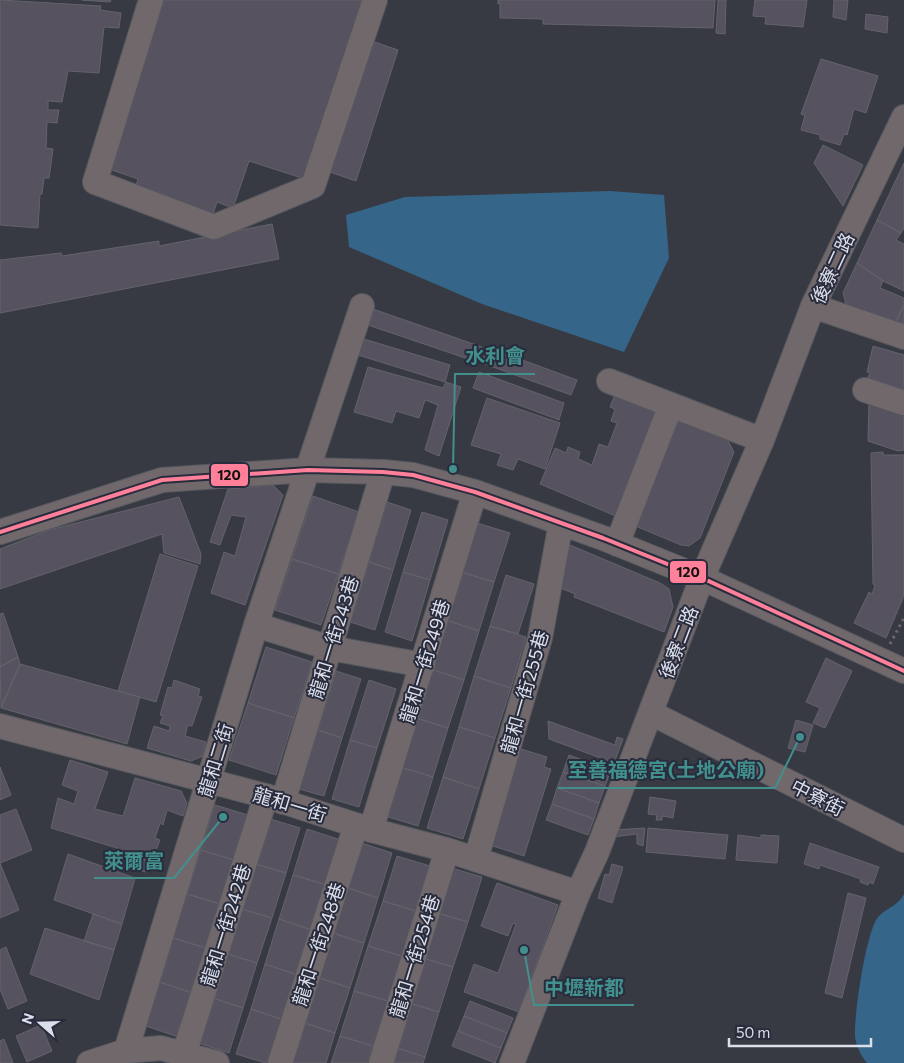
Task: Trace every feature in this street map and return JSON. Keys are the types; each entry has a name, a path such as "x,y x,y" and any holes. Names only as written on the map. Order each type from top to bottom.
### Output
{"street":[{"path":"150,0 95,182 214,227 313,186 376,0"},
{"name":"後寮二路","path":"512,1063 578,893 597,852 702,578 762,440 813,306 904,117"},
{"name":"龍和二街","path":"126,1051 256,625 362,306"},
{"path":"813,306 904,337"},
{"path":"609,381 762,440"},
{"path":"865,390 904,403"},
{"path":"617,544 671,405"},
{"path":"0,532 162,480 308,470 382,472 413,475 475,492 617,544 702,578 904,671"},
{"name":"龍和一街243巷","path":"274,799 330,648 382,472"},
{"name":"龍和一街249巷","path":"364,827 423,665 475,492"},
{"name":"龍和一街255巷","path":"476,859 540,638 561,523"},
{"path":"256,625 330,648 423,665"},
{"name":"中寮街","path":"651,713 904,840"},
{"name":"龍和一街","path":"0,726 274,799 447,850 578,893"},
{"name":"龍和一街242巷","path":"184,1054 274,799"},
{"name":"龍和一街248巷","path":"280,1063 364,827"},
{"name":"龍和一街254巷","path":"381,1063 447,850"},
{"path":"89,1063 126,1051 161,1048 217,1063"}],"path":[{"path":"881,661 904,618"}],"water":[{"path":"610,191 664,195 669,258 624,352 482,304 349,247 346,215 405,197"},
{"path":"904,894 904,1063 867,1063 859,1050 855,1035 865,955 878,917 899,901"}],"building":[{"path":"0,0 101,6 100,10 121,13 119,28 104,27 99,73 68,71 62,102 48,101 48,110 59,110 57,123 47,122 46,148 53,149 49,178 44,178 42,194 40,194 38,228 0,225"},
{"path":"82,0 111,0 110,2"},
{"path":"153,0 362,0 305,179 249,161 233,208 217,202 212,217 134,193 138,179 100,166"},
{"path":"498,0 715,0 713,28 543,24 543,19 500,18 500,3 498,4"},
{"path":"718,0 726,0 725,34 716,33"},
{"path":"755,0 807,0 803,27 765,24 766,17 753,16"},
{"path":"834,0 848,0 846,20 833,17"},
{"path":"866,14 888,17 887,33 865,29"},
{"path":"369,40 398,50 356,181 327,171"},
{"path":"821,59 878,76 866,113 854,109 847,135 844,134 840,145 820,139 820,135 801,130 805,115 801,114"},
{"path":"823,145 863,165 843,206 814,163"},
{"path":"904,163 904,228 901,233 877,220"},
{"path":"877,220 901,233 896,240 904,244 904,291 883,281 857,263"},
{"path":"272,224 279,259 0,313 0,260 61,253 62,256 159,241 159,246"},
{"path":"857,263 883,281 880,288 904,298 904,305 895,323 847,308 843,293"},
{"path":"904,305 904,326 895,323"},
{"path":"373,309 482,347 477,362 368,325"},
{"path":"364,339 450,365 445,382 358,355"},
{"path":"873,346 904,355 904,395 866,382 870,373 867,372"},
{"path":"487,347 577,380 571,395 482,363"},
{"path":"368,367 443,388 446,382 461,387 439,456 425,450 438,405 425,400 419,418 396,411 392,423 354,412"},
{"path":"479,372 564,403 559,420 473,388"},
{"path":"616,392 658,412 618,517 540,484 555,448 566,453 568,447 580,452 578,459 592,465 599,444 608,447 617,423 611,421 615,409 610,407"},
{"path":"487,398 560,423 545,469 518,459 513,470 497,465 501,454 471,445"},
{"path":"869,404 904,414 904,450 898,451 868,441"},
{"path":"674,418 726,437 734,452 700,538 689,546 681,545 633,525"},
{"path":"883,452 883,455 904,455 903,598 886,638 854,623 869,592 872,594 875,586 873,584 871,453"},
{"path":"273,485 283,495 245,605 211,593 224,552 235,556 246,517 231,515 220,545 210,542 228,489"},
{"path":"313,496 359,512 338,574 292,559"},
{"path":"179,497 201,554 200,564 164,553 162,534 0,589 0,549 49,530"},
{"path":"387,502 411,510 393,570 369,562"},
{"path":"422,512 448,520 430,580 403,572"},
{"path":"477,523 510,533 494,582 461,572"},
{"path":"551,537 660,583 669,589 673,607 664,632 574,597 575,594 548,583"},
{"path":"160,554 198,566 156,702 118,691"},
{"path":"292,559 338,574 321,625 275,610"},
{"path":"369,562 393,570 375,630 350,622"},
{"path":"403,572 430,580 412,641 385,632"},
{"path":"461,572 494,582 479,631 446,620"},
{"path":"506,575 534,584 518,634 490,626"},
{"path":"3,613 18,657 0,667 0,614"},
{"path":"446,620 479,631 464,680 431,669"},
{"path":"490,626 526,637 511,688 474,676"},
{"path":"266,647 312,662 294,718 248,703"},
{"path":"18,657 20,664 1,708 0,667"},
{"path":"826,658 852,671 825,728 813,723 820,708 806,702"},
{"path":"20,664 140,697 127,744 1,708"},
{"path":"431,669 464,680 448,728 416,718"},
{"path":"336,671 361,679 342,738 318,730"},
{"path":"474,676 511,688 495,738 459,727"},
{"path":"174,680 200,689 198,696 202,697 192,726 188,725 185,736 206,742 203,756 191,761 147,748 154,726 169,731 170,726 160,723 163,716 160,715 168,687 172,688"},
{"path":"369,680 396,689 377,748 350,740"},
{"path":"248,703 294,718 276,775 229,760"},
{"path":"416,718 448,728 433,777 400,767"},
{"path":"796,720 813,725 805,752 788,748"},
{"path":"548,721 615,745 617,737 623,739 614,763 549,739"},
{"path":"459,727 495,738 479,789 443,777"},
{"path":"318,730 342,738 324,796 299,789"},
{"path":"350,740 377,748 359,807 332,799"},
{"path":"521,749 547,757 544,767 551,769 524,856 490,845"},
{"path":"569,755 611,770 605,786 563,772"},
{"path":"70,760 108,772 95,809 123,816 135,778 181,791 187,803 183,816 167,810 163,825 160,823 155,838 160,840 156,850 153,849 151,855 155,856 151,867 148,866 146,872 113,864 117,848 51,828 58,798 74,804 78,791 62,785"},
{"path":"0,767 11,795 0,800"},
{"path":"400,767 433,777 418,826 385,816"},
{"path":"563,772 605,786 599,803 557,788"},
{"path":"443,777 479,789 463,839 427,828"},
{"path":"557,788 599,803 594,819 552,804"},
{"path":"650,797 676,801 673,818 662,816 662,820 656,820 657,815 648,814"},
{"path":"552,804 594,819 588,835 546,820"},
{"path":"215,805 248,815 234,860 201,850"},
{"path":"16,809 32,850 0,863 0,815"},
{"path":"267,818 300,828 286,873 252,863"},
{"path":"645,828 643,846 637,844 637,834 613,837 613,830"},
{"path":"648,828 728,835 725,859 646,852"},
{"path":"307,829 341,840 327,885 293,875"},
{"path":"738,835 761,838 761,835 779,836 777,863 736,860"},
{"path":"359,842 392,853 378,898 345,887"},
{"path":"810,843 879,867 873,884 869,882 868,885 860,882 861,879 820,865 819,869 804,864"},
{"path":"201,850 234,860 220,904 187,894"},
{"path":"68,854 135,878 122,924 54,900"},
{"path":"397,856 430,866 416,911 383,901"},
{"path":"0,863 19,910 0,918"},
{"path":"252,863 286,873 272,918 238,908"},
{"path":"612,864 623,867 612,903 598,898 605,874 609,875"},
{"path":"448,867 482,877 468,922 434,912"},
{"path":"293,875 327,885 312,930 279,919"},
{"path":"497,883 558,905 519,1012 464,992 474,964 498,973 516,924 513,923 508,936 481,926"},
{"path":"345,887 378,898 364,943 330,932"},
{"path":"848,893 866,898 842,998 825,993"},
{"path":"187,894 220,904 206,948 173,938"},
{"path":"383,901 416,911 402,956 368,946"},
{"path":"238,908 272,918 257,963 224,953"},
{"path":"434,912 468,922 453,967 420,957"},
{"path":"93,914 122,924 114,950 84,941"},
{"path":"279,919 312,930 298,975 265,964"},
{"path":"45,928 114,950 99,1000 30,974"},
{"path":"330,932 364,943 350,988 316,977"},
{"path":"173,938 206,948 192,993 160,982"},
{"path":"368,946 402,956 388,1001 354,991"},
{"path":"6,947 27,1001 8,1009 0,989 0,950"},
{"path":"224,953 257,963 243,1008 210,997"},
{"path":"420,957 453,967 439,1012 406,1002"},
{"path":"265,964 298,975 284,1020 251,1009"},
{"path":"316,977 350,988 335,1033 302,1022"},
{"path":"160,982 192,993 178,1037 146,1026"},
{"path":"354,991 388,1001 373,1046 340,1036"},
{"path":"210,997 243,1008 229,1053 195,1042"},
{"path":"470,1001 513,1018 507,1033 464,1016"},
{"path":"406,1002 439,1012 425,1057 391,1046"},
{"path":"251,1009 284,1020 270,1063 236,1054"},
{"path":"464,1016 507,1033 501,1048 458,1031"},
{"path":"302,1022 335,1033 326,1063 289,1063"},
{"path":"41,1025 52,1051 27,1062 16,1036"},
{"path":"458,1031 501,1048 495,1063 452,1046"},
{"path":"340,1036 373,1046 368,1063 331,1063"},
{"path":"4,1039 13,1063 0,1063 0,1041"},
{"path":"391,1046 425,1057 423,1063 386,1063"}],"transit line":[{"name":"120","path":"0,532 162,480 308,470 383,472 413,475 475,492 603,538 702,578 904,671"}],"place":[{"name":"水利會","path":"453,469"},
{"name":"至善福德宮(土地公廟)","path":"800,737"},
{"name":"萊爾富","path":"223,817"},
{"name":"中壢新都","path":"524,950"}]}
